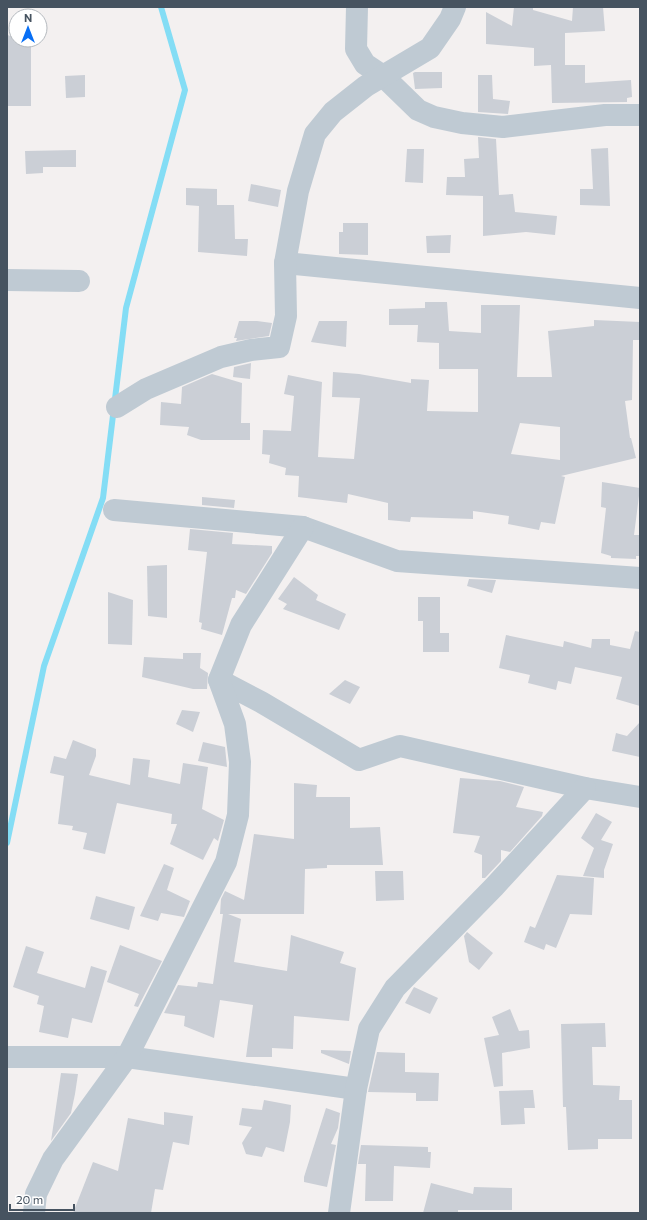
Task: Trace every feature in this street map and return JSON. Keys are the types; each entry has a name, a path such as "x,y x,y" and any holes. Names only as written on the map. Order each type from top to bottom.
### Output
{"street":[{"path":"358,7 356,50 365,64 383,76 418,110 434,117 462,124 503,127 605,115 640,115"},
{"path":"117,407 146,389 220,357 250,350 279,346 286,316 286,263 298,191 315,134 333,112 366,86 430,48 450,19 455,7"},
{"path":"286,263 640,298"},
{"path":"7,280 79,281"},
{"path":"114,510 303,527 397,561 640,578"},
{"path":"34,1213 36,1194 53,1159 127,1057 226,862 238,815 240,762 235,724 220,680 240,625 303,527"},
{"path":"220,680 261,702 359,760 400,746 585,788 640,797"},
{"path":"339,1213 356,1089 369,1029 395,988 494,887 585,788"},
{"path":"7,1057 127,1057 356,1089"}],"building":[{"path":"514,7 533,7 533,10 572,21 573,7 603,7 605,31 565,33 565,65 585,65 585,83 631,80 632,97 627,98 627,102 552,103 551,65 534,66 534,48 486,44 486,12 512,26"},
{"path":"7,35 8,48 31,48 31,106 7,106"},
{"path":"442,72 442,88 415,89 413,73"},
{"path":"85,75 85,97 66,98 65,76"},
{"path":"478,75 492,75 493,99 510,101 508,114 478,112"},
{"path":"478,137 496,139 499,195 513,194 515,212 557,216 555,235 526,232 483,236 483,196 446,195 447,177 465,177 464,159 479,158"},
{"path":"608,148 610,206 580,205 580,189 593,189 591,149"},
{"path":"407,149 424,149 423,183 405,182"},
{"path":"76,150 76,167 43,167 43,173 26,174 25,151"},
{"path":"251,184 281,190 278,207 248,201"},
{"path":"186,188 217,189 217,205 234,205 235,239 248,239 247,256 198,252 199,206 186,205"},
{"path":"343,223 368,223 368,255 339,254 339,232 343,232"},
{"path":"451,235 450,253 427,253 426,236"},
{"path":"425,302 447,302 449,331 481,333 481,305 520,305 517,377 552,377 548,331 594,326 594,320 640,322 640,340 633,340 632,400 625,401 630,438 636,458 561,476 565,477 555,524 541,522 539,530 508,524 509,516 473,511 473,519 411,517 410,522 388,520 388,503 348,494 347,503 298,497 299,476 285,475 286,468 269,463 270,455 262,454 263,430 291,431 294,396 284,394 288,375 322,382 318,457 354,459 360,398 332,397 333,372 359,374 411,383 411,379 429,380 427,411 478,412 478,369 439,369 439,343 417,342 418,325 389,325 389,309 425,308","holes":["520,423 560,427 560,460 511,454"]},
{"path":"239,321 272,323 269,336 236,341 237,338 234,338"},
{"path":"319,321 347,321 346,347 311,342"},
{"path":"251,363 250,379 233,377 234,367"},
{"path":"212,374 242,383 241,423 250,423 250,440 201,440 187,435 189,427 160,425 161,402 181,404 182,387"},
{"path":"602,482 640,488 634,535 640,535 640,556 636,556 636,559 611,558 611,556 601,553 606,508 601,507"},
{"path":"202,497 235,500 234,508 202,505"},
{"path":"190,529 233,533 232,544 272,546 272,553 246,594 236,590 235,598 232,598 222,635 201,629 202,623 199,622 207,552 188,550"},
{"path":"167,565 167,618 148,616 147,566"},
{"path":"294,577 318,595 316,600 346,614 339,630 283,609 287,604 278,599"},
{"path":"469,579 496,580 492,593 467,586"},
{"path":"108,592 133,600 132,645 108,644"},
{"path":"418,597 440,597 440,633 449,633 449,652 423,652 423,621 418,621"},
{"path":"635,631 640,632 640,706 616,699 622,677 575,667 571,684 558,681 556,690 528,683 530,675 499,668 506,635 563,647 564,641 591,648 592,639 610,639 610,645 630,649"},
{"path":"183,653 201,653 200,668 208,673 207,689 193,689 142,677 144,657 183,659"},
{"path":"345,680 360,687 350,704 329,694"},
{"path":"182,710 200,712 193,732 176,724"},
{"path":"640,722 640,757 612,751 616,733 627,736"},
{"path":"73,740 96,749 96,756 89,775 130,785 133,758 150,760 148,777 180,784 183,763 208,767 202,809 224,820 218,841 214,838 203,860 170,844 177,824 171,824 172,814 117,803 105,854 83,849 87,833 72,830 73,826 58,824 64,776 50,773 54,756 66,759"},
{"path":"203,742 225,747 227,767 198,761"},
{"path":"460,778 500,781 524,787 516,807 543,812 542,816 510,852 501,850 501,861 485,878 482,878 482,855 474,852 480,836 453,833"},
{"path":"294,783 317,785 316,797 350,797 350,828 380,827 383,865 327,865 327,868 305,869 304,914 228,914 241,919 234,962 287,971 291,935 344,952 340,963 356,968 349,1021 294,1016 293,1049 272,1048 272,1057 246,1057 253,1005 220,1000 214,1038 184,1026 185,1016 164,1013 178,985 197,987 198,982 213,984 223,914 220,914 221,899 225,891 244,900 254,834 294,839"},
{"path":"596,813 612,822 601,840 613,844 604,870 604,878 583,876 594,848 581,838"},
{"path":"164,864 174,868 167,890 190,901 184,917 161,913 158,921 140,916"},
{"path":"375,871 403,871 404,900 376,901"},
{"path":"557,875 594,878 592,915 570,914 556,948 546,944 544,950 524,942 530,926 535,928"},
{"path":"96,896 135,907 129,930 90,919"},
{"path":"467,932 493,953 479,970 469,962 464,936"},
{"path":"120,945 162,961 138,1007 134,1006 139,994 107,982"},
{"path":"26,946 44,952 37,973 85,988 91,966 107,971 92,1023 72,1018 68,1038 39,1032 44,1006 37,1004 39,996 13,987"},
{"path":"414,987 438,998 430,1014 405,1003"},
{"path":"510,1009 519,1031 529,1030 530,1048 502,1053 503,1086 494,1087 484,1038 499,1035 492,1017"},
{"path":"605,1023 606,1047 592,1047 593,1085 620,1086 619,1100 632,1100 632,1139 598,1139 598,1149 568,1150 566,1107 563,1107 561,1024"},
{"path":"321,1050 351,1051 349,1064 321,1053"},
{"path":"377,1052 405,1053 405,1072 439,1073 438,1101 416,1101 416,1093 368,1092"},
{"path":"61,1073 78,1074 71,1113 51,1141"},
{"path":"533,1090 535,1108 524,1108 525,1124 501,1125 499,1091"},
{"path":"264,1100 291,1105 290,1122 284,1152 266,1147 262,1157 246,1154 242,1143 252,1127 239,1125 242,1108 262,1110"},
{"path":"326,1108 340,1113 338,1128 331,1144 336,1145 327,1187 304,1182 304,1177"},
{"path":"164,1112 193,1116 189,1145 173,1142 163,1190 155,1189 151,1213 73,1213 93,1162 118,1171 128,1118 164,1125"},
{"path":"361,1145 428,1147 428,1152 431,1152 430,1168 394,1166 393,1201 365,1201 366,1164 358,1164"},
{"path":"431,1183 473,1194 474,1187 512,1188 512,1210 458,1210 458,1213 423,1213"}],"waterway":[{"path":"7,843 44,666 103,498 126,308 185,90 161,7"}]}
